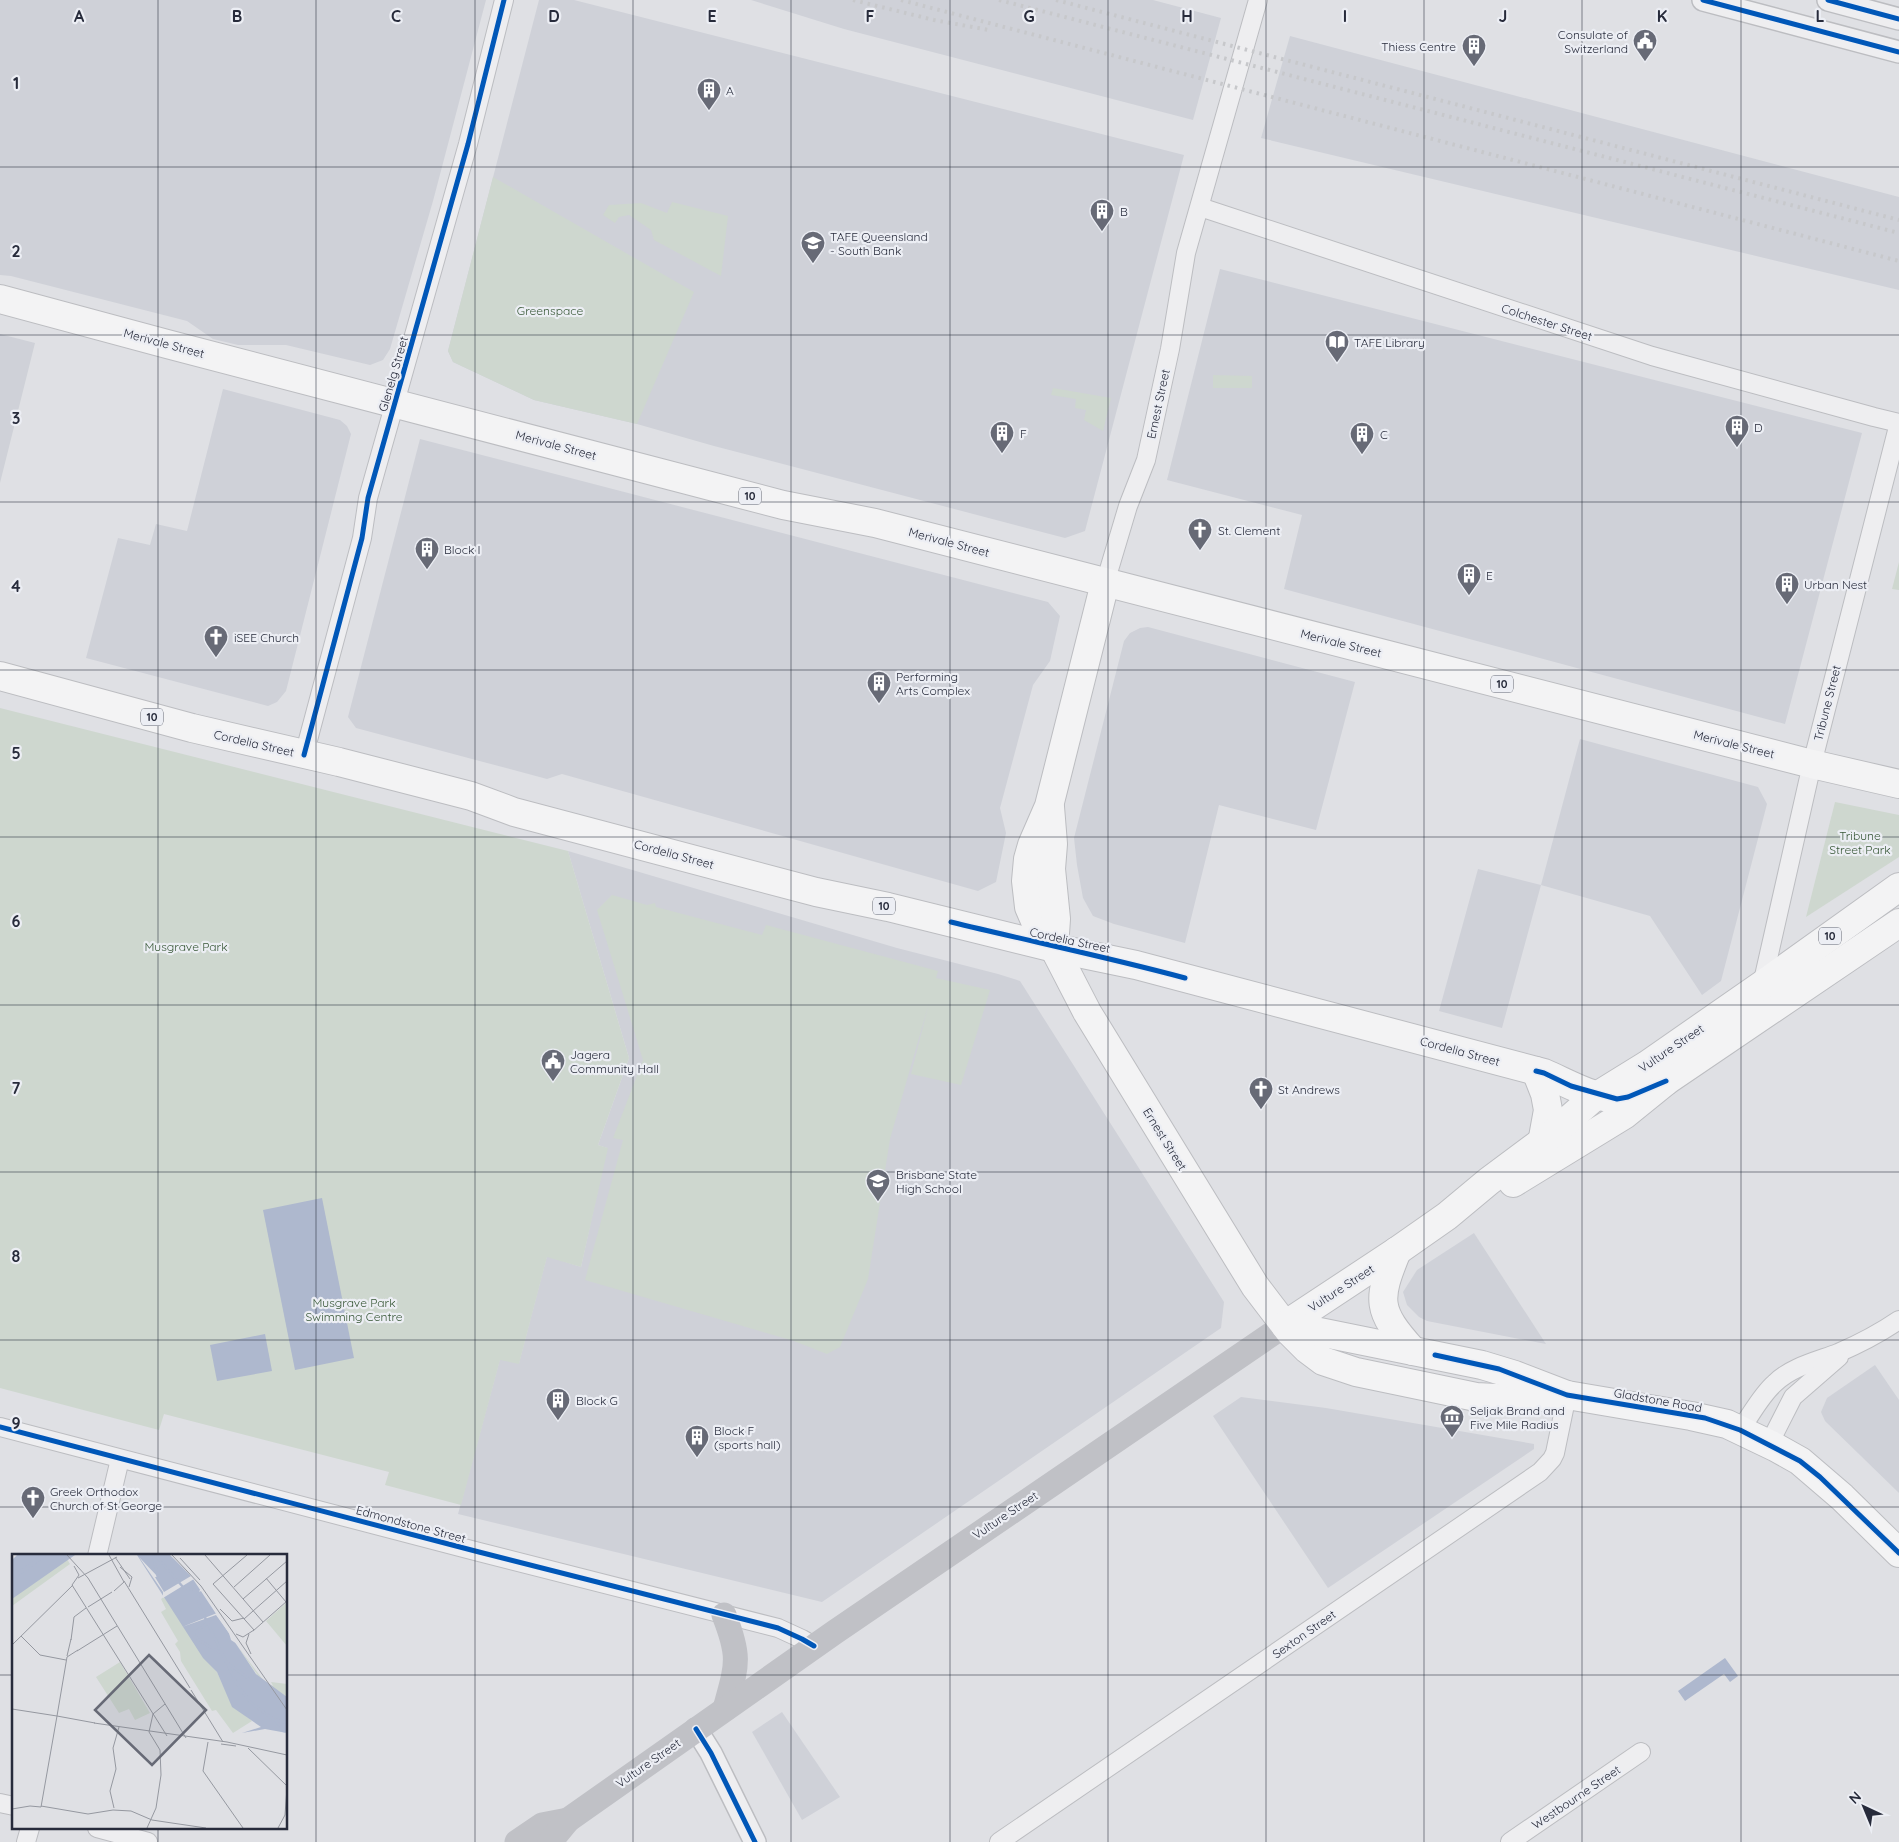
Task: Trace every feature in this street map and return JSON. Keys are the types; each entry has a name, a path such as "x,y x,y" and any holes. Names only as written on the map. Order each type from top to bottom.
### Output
{"main road":[{"name":"Merivale Street","path":"0,299 783,505 875,523 1812,764 1899,784"},
{"name":"Ernest Street","path":"1105,583 1049,806 1053,844 1051,869 1056,919 1054,948 1087,1012 1255,1286 1285,1324"},
{"name":"Cordelia Street","path":"0,676 192,728 471,796 514,812 816,892 888,907 1054,948 1136,964 1536,1071 1598,1095 1617,1099 1623,1098 1666,1082"},
{"name":"Vulture Street","path":"550,1842 568,1820 725,1708 1285,1324 1397,1251 1447,1216 1489,1181 1542,1143 1598,1095 1647,1065 1899,887"},
{"name":"Vulture Street","path":"1447,1216 1501,1191 1631,1110 1666,1082 1899,923"},
{"path":"1536,1071 1545,1094 1548,1110 1542,1143"},
{"path":"1397,1251 1384,1286 1383,1307 1386,1318 1392,1327 1413,1351"},
{"name":"Gladstone Road","path":"1285,1324 1499,1369 1567,1395 1706,1418 1740,1430 1800,1461 1820,1477 1899,1553"},
{"name":"Gladstone Road","path":"1285,1324 1315,1356 1330,1364 1356,1372 1488,1398 1515,1400 1567,1395"},
{"path":"724,1615 734,1642 737,1661 725,1708"},
{"name":"Vulture Street","path":"517,1842 542,1825 568,1820"}],"street":[{"name":"Glenelg Street","path":"304,755 362,538 368,498 468,144 504,0"},
{"name":"Ernest Street","path":"1105,583 1128,506 1146,460 1170,349 1186,253 1258,0"},
{"path":"1703,0 1899,52"},
{"path":"1828,0 1899,19"},
{"name":"Colchester Street","path":"1200,207 1652,356 1899,423"},
{"name":"Tribune Street","path":"1762,985 1812,764 1899,423"},
{"path":"1740,1430 1769,1389 1778,1380 1795,1370 1874,1336 1899,1320"},
{"path":"1769,1444 1793,1397 1853,1346"},
{"name":"Sexton Street","path":"999,1842 1540,1472 1555,1453 1567,1395"},
{"name":"Edmondstone Street","path":"0,1427 778,1628 802,1638 814,1646"},
{"path":"97,1554 120,1459"},
{"path":"696,1729 711,1753 755,1842"},
{"name":"Westbourne Street","path":"1510,1842 1641,1752"},
{"path":"104,1830 148,1842"}],"shaded area":[{"path":"0,0 486,0 433,201 390,349 383,360 370,365 286,345 238,345 213,339 187,321 11,276 0,275"},
{"name":"TAFE Queensland - South Bank","path":"539,0 574,0 1184,155 1085,531 1065,538 637,424 534,400 453,362 448,351"},
{"path":"751,0 1153,0 1221,18 1193,120 844,29"},
{"path":"1290,36 1899,197 1899,290 1261,138"},
{"path":"1220,269 1862,433 1785,724 1284,589 1302,515 1167,480"},
{"path":"0,334 35,343 0,483"},
{"path":"223,389 340,420 347,426 351,434 286,691 277,702 268,706 86,658 118,538 150,545 156,524 187,531"},
{"path":"420,439 1048,602 1060,616 1050,661 1033,685 1000,808 1006,833 996,882 978,891 562,774 547,779 356,728 348,717"},
{"path":"1148,627 1355,682 1316,830 1219,805 1185,943 1114,924 1093,916 1083,898 1077,865 1074,838 1124,641 1130,633 1140,628"},
{"path":"1580,739 1758,787 1767,804 1721,981 1702,995 1650,916 1541,885"},
{"name":"Brisbane State High School","path":"568,851 897,948 1020,981 1224,1302 1221,1328 822,1602 458,1514 500,1359 519,1363 547,1256 581,1267 607,1148 598,1145 629,1058"},
{"path":"1478,869 1541,885 1502,1028 1439,1011"},
{"path":"1474,1233 1546,1344 1427,1321 1419,1317 1407,1305 1403,1292 1417,1270"},
{"path":"1875,1365 1899,1400 1899,1493 1825,1421 1821,1412 1827,1398"},
{"path":"1241,1397 1326,1408 1534,1444 1534,1449 1328,1588 1213,1416"},
{"path":"782,1712 840,1797 802,1820 752,1732"}],"green space":[{"name":"Greenspace","path":"493,177 694,292 637,424 534,400 453,362 448,351"},
{"path":"672,202 728,216 721,276 654,240 651,230 629,215 619,217 615,223 603,215 609,205 641,203 667,213"},
{"path":"1213,375 1252,376 1252,388 1213,388"},
{"path":"1053,388 1111,398 1103,431 1084,420 1086,410 1075,408 1076,399 1051,395"},
{"path":"1899,562 1899,590 1892,589"},
{"name":"Musgrave Park","path":"0,708 568,851 629,1058 598,1145 608,1148 581,1267 547,1257 519,1364 500,1360 461,1505 385,1485 389,1472 164,1414 159,1430 0,1388"},
{"name":"Tribune Street Park","path":"1835,802 1899,815 1899,857 1806,917"},
{"path":"612,895 647,905 655,903 656,907 762,935 766,925 938,971 936,978 990,990 961,1085 911,1074 929,1003 890,1139 868,1279 840,1347 827,1354 794,1341 585,1280 623,1140 613,1138 643,1060 597,910"}],"water":[{"path":"322,1198 354,1358 295,1370 263,1210"},
{"path":"265,1334 272,1371 217,1381 210,1345"},
{"path":"1725,1658 1738,1676 1730,1682 1724,1674 1685,1701 1678,1691"}],"railway":[{"path":"853,0 934,20 989,30"},
{"path":"901,0 1899,261"},
{"path":"999,0 1899,233"},
{"path":"1056,0 1899,220"}],"cycle path":[{"path":"304,755 362,538 368,498 468,144 504,0"},
{"path":"1703,0 1899,52"},
{"path":"1828,0 1899,19"},
{"path":"951,922 1185,978"},
{"path":"1536,1071 1571,1086 1617,1099 1628,1097 1666,1081"},
{"path":"1435,1355 1499,1369 1567,1395 1705,1418 1740,1430 1800,1461 1820,1477 1899,1553"},
{"path":"0,1427 778,1628 814,1646"},
{"path":"696,1729 711,1753 755,1842"}],"place":[{"name":"Consulate of Switzerland","path":"1645,62"},
{"name":"Thiess Centre","path":"1474,67"},
{"name":"A","path":"709,111"},
{"name":"B","path":"1102,232"},
{"name":"TAFE Queensland - South Bank","path":"813,264"},
{"name":"TAFE Library","path":"1337,363"},
{"name":"D","path":"1737,448"},
{"name":"F","path":"1002,454"},
{"name":"C","path":"1362,455"},
{"name":"St. Clement","path":"1200,551"},
{"name":"Block I","path":"427,570"},
{"name":"E","path":"1469,596"},
{"name":"Urban Nest","path":"1787,605"},
{"name":"iSEE Church","path":"216,658"},
{"name":"Performing Arts Complex","path":"879,704"},
{"name":"Jagera Community Hall","path":"553,1082"},
{"name":"St Andrews","path":"1261,1110"},
{"name":"Brisbane State High School","path":"878,1202"},
{"name":"Block G","path":"558,1421"},
{"name":"Seljak Brand and Five Mile Radius","path":"1452,1438"},
{"name":"Block F (sports hall)","path":"697,1458"},
{"name":"Greek Orthodox Church of St George","path":"33,1519"}],"park label":[{"name":"Musgrave Park Swimming Centre","path":"354,1309"}]}
